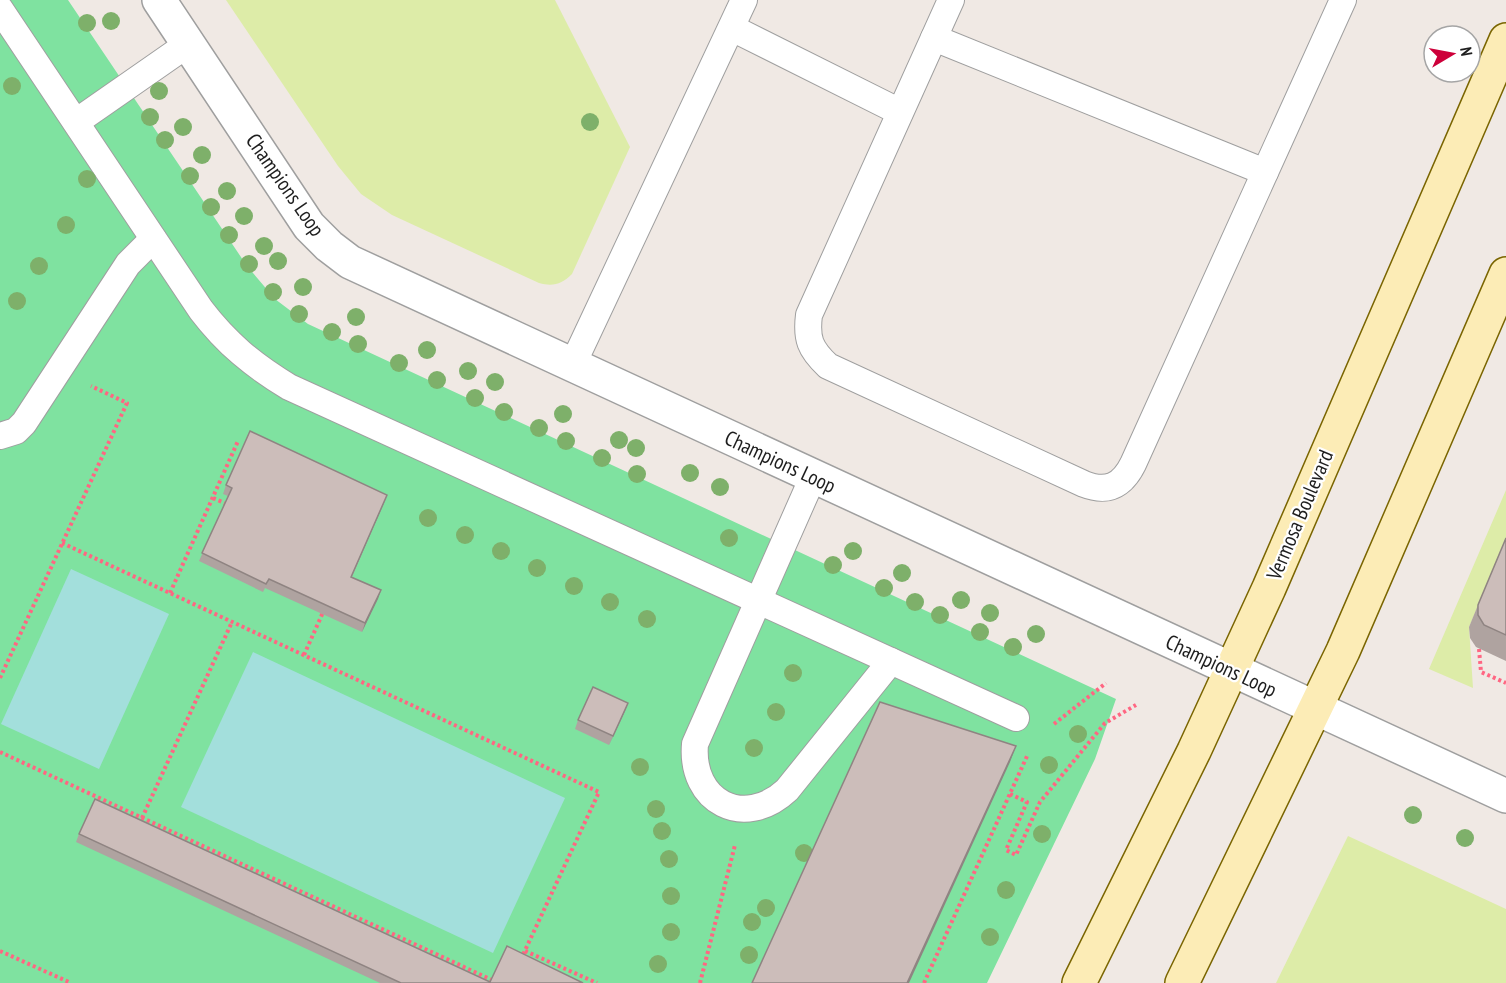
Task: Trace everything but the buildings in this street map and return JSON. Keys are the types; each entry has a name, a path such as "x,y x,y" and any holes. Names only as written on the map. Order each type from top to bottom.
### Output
{"main road":[{"name":"Vermosa Boulevard","path":"1079,983 1231,671 1506,40"},
{"path":"1182,983 1343,651 1506,274"}],"street":[{"name":"Champions Loop","path":"159,0 309,225 328,246 350,262 1231,671 1506,796"}],"lane":[{"path":"572,366 744,0"},
{"path":"951,0 809,315 807,329 810,343 817,355 828,366 1093,488 1103,489 1122,481 1128,473 1343,0"},
{"path":"0,9 219,334 243,356 290,387 1017,718"},
{"path":"732,28 900,112"},
{"path":"934,38 1265,172"},
{"path":"75,122 188,44"},
{"path":"0,436 16,431 24,423 128,264 153,239"},
{"path":"813,477 695,744 694,759 697,773 704,787 713,797 727,806 744,809 760,808 775,801 787,790 891,661"}],"path":[{"path":"0,678 127,403 58,370"},
{"path":"170,593 238,441"},
{"path":"213,498 234,507"},
{"path":"62,543 599,792 519,962"},
{"path":"304,655 328,602"},
{"path":"142,818 232,622"},
{"path":"1479,649 1481,672 1506,683"},
{"path":"1048,729 1106,683"},
{"path":"1010,794 1027,802 1006,850 1016,855 1040,802 1105,723 1136,705"},
{"path":"924,983 1032,748"},
{"path":"0,752 492,980"},
{"path":"699,983 735,844"},
{"path":"0,951 71,983"},
{"path":"525,951 597,983"},
{"path":"465,976 469,969"}],"green space":[{"path":"0,0 68,0 247,266 275,299 308,324 1116,699 1095,759 987,983 0,983"},
{"path":"226,0 555,0 630,147 572,274 557,284 539,283 392,215 361,194 338,166"},
{"path":"1506,490 1506,541 1469,627 1473,688 1429,669"},
{"path":"1348,836 1506,909 1506,983 1276,983"}],"water":[{"path":"71,569 169,614 99,769 1,724"},
{"path":"253,652 565,798 493,953 181,807"}]}
